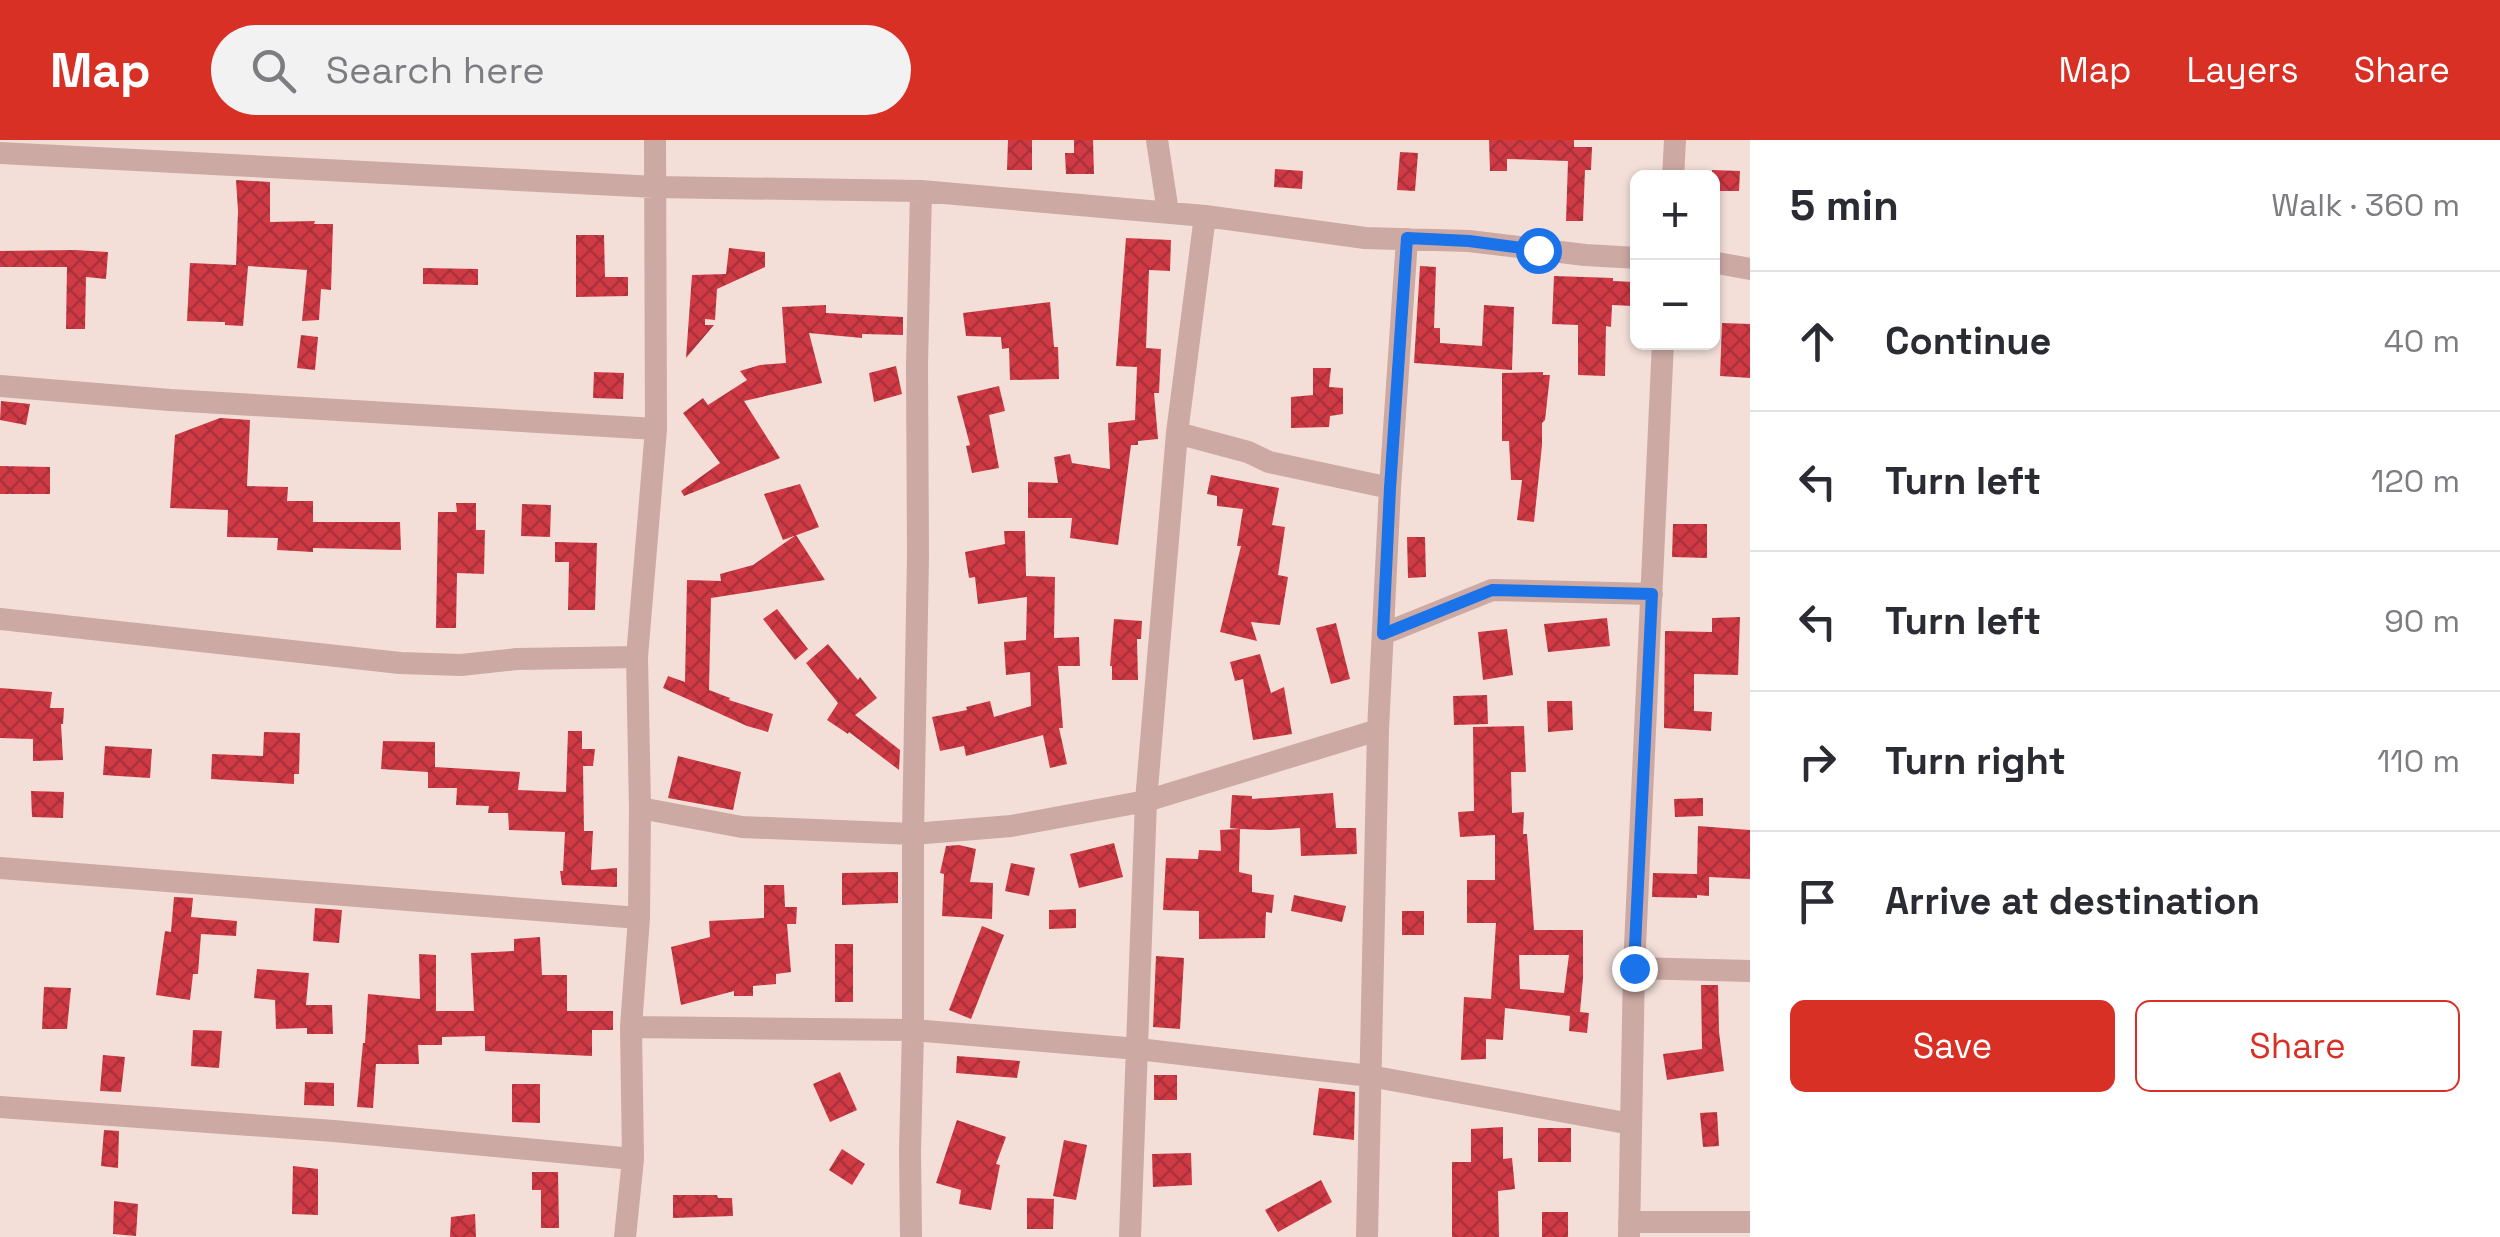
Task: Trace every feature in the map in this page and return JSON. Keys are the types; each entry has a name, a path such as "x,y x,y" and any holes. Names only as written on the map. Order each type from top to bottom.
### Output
{"street":[{"path":"625,1237 633,1158 632,1028 639,918 636,658 656,429 655,140"},
{"path":"1157,140 1168,212"},
{"path":"1673,170 1675,140"},
{"path":"0,153 656,187 921,191 1168,212 1365,238 1469,241 1630,258"},
{"path":"911,1237 921,191"},
{"path":"1130,1237 1146,801 1178,433 1205,216"},
{"path":"1366,1237 1378,730 1407,238"},
{"path":"1720,263 1750,269"},
{"path":"1663,350 1634,968 1629,1230 1750,1222"},
{"path":"0,386 656,429"},
{"path":"1178,433 1270,462 1390,488"},
{"path":"1383,634 1492,590 1652,594"},
{"path":"0,619 400,663 461,665 517,659 636,658"},
{"path":"640,808 742,826 912,834 1011,826 1146,801 1378,730"},
{"path":"0,868 639,918"},
{"path":"1634,968 1750,972"},
{"path":"632,1028 913,1030 1138,1049 1370,1076 1632,1124"},
{"path":"0,1107 633,1158"}],"building":[{"path":"1008,140 1032,140 1032,170 1007,170"},
{"path":"1074,140 1093,140 1094,174 1066,174 1065,153 1074,153"},
{"path":"1489,140 1574,140 1574,147 1592,147 1591,170 1585,170 1583,221 1566,221 1568,161 1507,159 1507,171 1490,171"},
{"path":"1400,152 1418,153 1415,191 1397,190"},
{"path":"1275,169 1303,171 1302,189 1274,187"},
{"path":"1720,170 1740,171 1739,191 1720,191"},
{"path":"236,180 270,182 270,222 333,224 331,290 321,289 319,320 302,321 307,270 248,266 243,326 187,321 190,263 236,265"},
{"path":"576,235 604,235 605,277 628,277 628,296 576,297"},
{"path":"1126,238 1171,240 1170,271 1149,270 1146,348 1161,349 1159,393 1154,393 1158,439 1131,445 1118,545 1070,538 1072,518 1028,518 1028,482 1058,483 1054,457 1070,454 1072,463 1110,469 1108,423 1135,420 1137,367 1116,366"},
{"path":"729,248 765,252 765,267 717,289 715,320 705,319 705,325 714,325 686,358 692,275 726,274"},
{"path":"0,251 108,252 106,279 86,277 85,329 66,329 67,267 0,267"},
{"path":"1420,266 1436,267 1434,328 1440,328 1440,343 1482,346 1484,305 1514,307 1512,370 1414,363"},
{"path":"423,268 478,269 478,285 423,284"},
{"path":"1554,276 1630,282 1630,306 1612,305 1611,327 1606,326 1605,376 1578,375 1578,325 1552,324"},
{"path":"1050,302 1059,379 1010,380 1009,348 1002,349 1001,337 966,336 963,313"},
{"path":"826,305 826,313 903,317 903,335 862,334 862,338 809,333 822,383 744,401 780,458 684,496 681,491 720,463 683,413 703,398 708,405 747,380 740,371 786,363 782,307"},
{"path":"1722,323 1750,324 1750,378 1720,376"},
{"path":"301,335 318,337 315,370 297,368"},
{"path":"896,366 902,394 874,402 869,373"},
{"path":"1313,368 1331,368 1329,387 1343,388 1343,414 1330,416 1329,427 1291,428 1291,397 1313,395"},
{"path":"594,372 624,373 623,399 593,398"},
{"path":"1502,373 1550,375 1534,522 1517,520 1522,480 1511,480 1509,441 1502,441"},
{"path":"999,386 1005,411 989,415 999,468 972,473 966,446 970,445 957,396"},
{"path":"1,401 30,404 26,425 0,420"},
{"path":"220,418 250,420 247,486 288,487 287,501 313,501 313,522 400,522 401,550 277,550 278,538 227,537 228,510 170,508 175,435"},
{"path":"0,466 50,467 50,494 0,494"},
{"path":"1211,475 1279,488 1272,525 1285,527 1278,575 1288,577 1280,625 1251,622 1257,641 1220,632 1241,546 1237,546 1243,509 1217,506 1217,496 1207,494"},
{"path":"800,484 819,527 783,540 764,494"},
{"path":"456,503 476,503 476,530 485,530 484,574 457,573 456,628 436,628 438,512 457,512"},
{"path":"522,504 551,505 550,537 521,536"},
{"path":"1673,524 1707,524 1707,558 1672,557"},
{"path":"1004,531 1025,531 1026,576 1055,577 1054,638 1079,637 1080,666 1058,666 1063,728 1059,728 1067,764 1050,768 1043,735 966,756 964,746 940,751 932,717 990,701 994,717 1031,706 1030,672 1006,675 1004,642 1026,640 1027,597 978,604 975,577 969,578 965,552 1005,544"},
{"path":"796,535 825,580 711,598 709,690 773,714 768,732 663,688 668,676 685,682 687,580 721,581 720,574 753,565"},
{"path":"1407,537 1425,537 1426,577 1408,578"},
{"path":"555,542 597,543 595,610 568,610 569,562 555,562"},
{"path":"777,609 808,649 795,660 763,619"},
{"path":"1740,617 1738,675 1694,674 1694,711 1712,712 1711,731 1664,728 1665,631 1712,632 1712,618"},
{"path":"1607,618 1610,646 1548,652 1544,624"},
{"path":"1114,619 1142,621 1141,639 1137,639 1138,680 1112,680"},
{"path":"1336,623 1350,679 1331,684 1316,628"},
{"path":"1507,629 1513,675 1483,680 1478,632"},
{"path":"828,644 877,698 855,715 900,750 899,770 827,720 838,703 806,663"},
{"path":"1260,654 1271,693 1284,687 1292,734 1253,740 1243,679 1235,681 1230,662"},
{"path":"0,688 52,692 50,708 64,708 63,760 33,761 33,739 0,738"},
{"path":"1487,695 1488,724 1454,725 1453,696"},
{"path":"1547,701 1572,701 1573,730 1548,732"},
{"path":"1524,726 1526,772 1511,772 1512,813 1524,812 1534,930 1583,930 1580,1012 1589,1013 1587,1033 1569,1031 1570,1016 1505,1008 1503,1040 1486,1039 1486,1059 1461,1060 1464,997 1491,999 1496,923 1467,923 1467,880 1495,880 1495,835 1460,837 1458,812 1474,811 1473,727","holes":["1519,955 1569,955 1564,993 1520,989"]},
{"path":"568,731 582,731 582,749 595,749 593,766 583,766 584,831 593,831 591,870 617,868 617,887 562,885 565,832 509,830 508,813 488,813 489,806 456,805 457,788 428,788 428,772 381,769 383,741 435,742 435,767 520,772 518,790 566,792"},
{"path":"264,732 300,733 299,774 294,774 294,784 211,779 212,754 263,756"},
{"path":"105,746 152,749 150,778 103,775"},
{"path":"678,756 741,772 733,810 668,798"},
{"path":"31,791 64,792 63,818 32,817"},
{"path":"1333,793 1336,828 1356,828 1357,854 1301,856 1300,828 1230,828 1232,795 1252,799"},
{"path":"1703,798 1703,816 1675,817 1674,799"},
{"path":"1698,826 1750,830 1750,879 1709,877 1709,896 1652,897 1653,873 1697,874"},
{"path":"1240,829 1239,872 1252,875 1252,892 1274,895 1272,913 1266,912 1265,938 1199,939 1199,911 1163,910 1166,858 1198,859 1199,850 1221,851 1220,830"},
{"path":"1114,843 1123,877 1079,888 1070,854"},
{"path":"946,846 976,849 970,882 993,883 992,919 942,916 944,874 940,873"},
{"path":"1011,863 1035,868 1029,896 1005,891"},
{"path":"898,872 898,903 842,905 842,873"},
{"path":"764,885 784,885 785,907 797,907 796,924 787,924 791,972 776,974 776,984 753,986 753,996 734,996 734,991 681,1005 671,947 710,937 709,921 764,918"},
{"path":"1294,895 1346,906 1342,922 1291,911"},
{"path":"174,897 193,898 191,917 237,921 236,936 201,934 198,974 193,974 190,1000 156,995 165,931 171,932"},
{"path":"315,908 342,910 339,943 313,941"},
{"path":"1076,909 1076,928 1049,929 1049,910"},
{"path":"1402,911 1424,911 1424,935 1402,935"},
{"path":"982,926 1004,935 971,1019 949,1010"},
{"path":"540,937 542,975 567,975 567,1011 613,1011 613,1030 592,1030 592,1056 485,1051 485,1036 442,1037 442,1045 418,1045 419,1064 376,1064 373,1108 357,1107 368,994 420,999 419,954 436,955 436,1011 474,1011 471,953 514,951 514,939"},
{"path":"835,944 853,944 853,1002 835,1002"},
{"path":"1156,956 1184,958 1180,1029 1153,1027"},
{"path":"257,969 309,973 306,1005 332,1005 333,1034 307,1034 307,1028 276,1029 275,1000 254,998"},
{"path":"1701,985 1718,985 1724,1071 1667,1080 1663,1054 1702,1049"},
{"path":"44,987 71,988 67,1029 42,1029"},
{"path":"193,1030 222,1031 219,1068 191,1066"},
{"path":"103,1055 125,1057 121,1092 100,1091"},
{"path":"957,1056 1020,1061 1017,1078 956,1073"},
{"path":"840,1072 857,1110 830,1122 813,1084"},
{"path":"1154,1075 1177,1075 1177,1100 1154,1100"},
{"path":"305,1082 334,1083 334,1106 304,1105"},
{"path":"512,1084 540,1084 540,1123 512,1122"},
{"path":"1319,1088 1355,1092 1354,1140 1313,1135"},
{"path":"1717,1112 1719,1146 1703,1147 1700,1113"},
{"path":"957,1120 1006,1137 996,1164 1000,1165 991,1210 959,1204 961,1190 936,1183"},
{"path":"1503,1127 1503,1159 1512,1158 1515,1189 1498,1191 1499,1237 1452,1237 1452,1162 1471,1162 1471,1129"},
{"path":"1538,1128 1571,1128 1571,1162 1538,1162"},
{"path":"104,1130 119,1131 118,1168 101,1166"},
{"path":"1064,1140 1087,1145 1076,1200 1053,1196"},
{"path":"842,1149 865,1164 852,1185 829,1170"},
{"path":"1191,1153 1192,1185 1153,1187 1152,1154"},
{"path":"293,1166 318,1169 318,1215 292,1214"},
{"path":"532,1172 558,1172 559,1228 541,1228 541,1190 532,1190"},
{"path":"1321,1180 1332,1202 1278,1232 1265,1210"},
{"path":"673,1195 732,1198 733,1216 673,1218"},
{"path":"1027,1198 1054,1199 1053,1229 1027,1229"},
{"path":"114,1201 138,1204 136,1236 113,1234"},
{"path":"1542,1212 1568,1212 1568,1237 1542,1237"},
{"path":"475,1214 476,1237 450,1237 451,1217"}],"route":[{"path":"1538,250 1407,238 1383,634 1492,590 1652,594 1634,968"}]}
